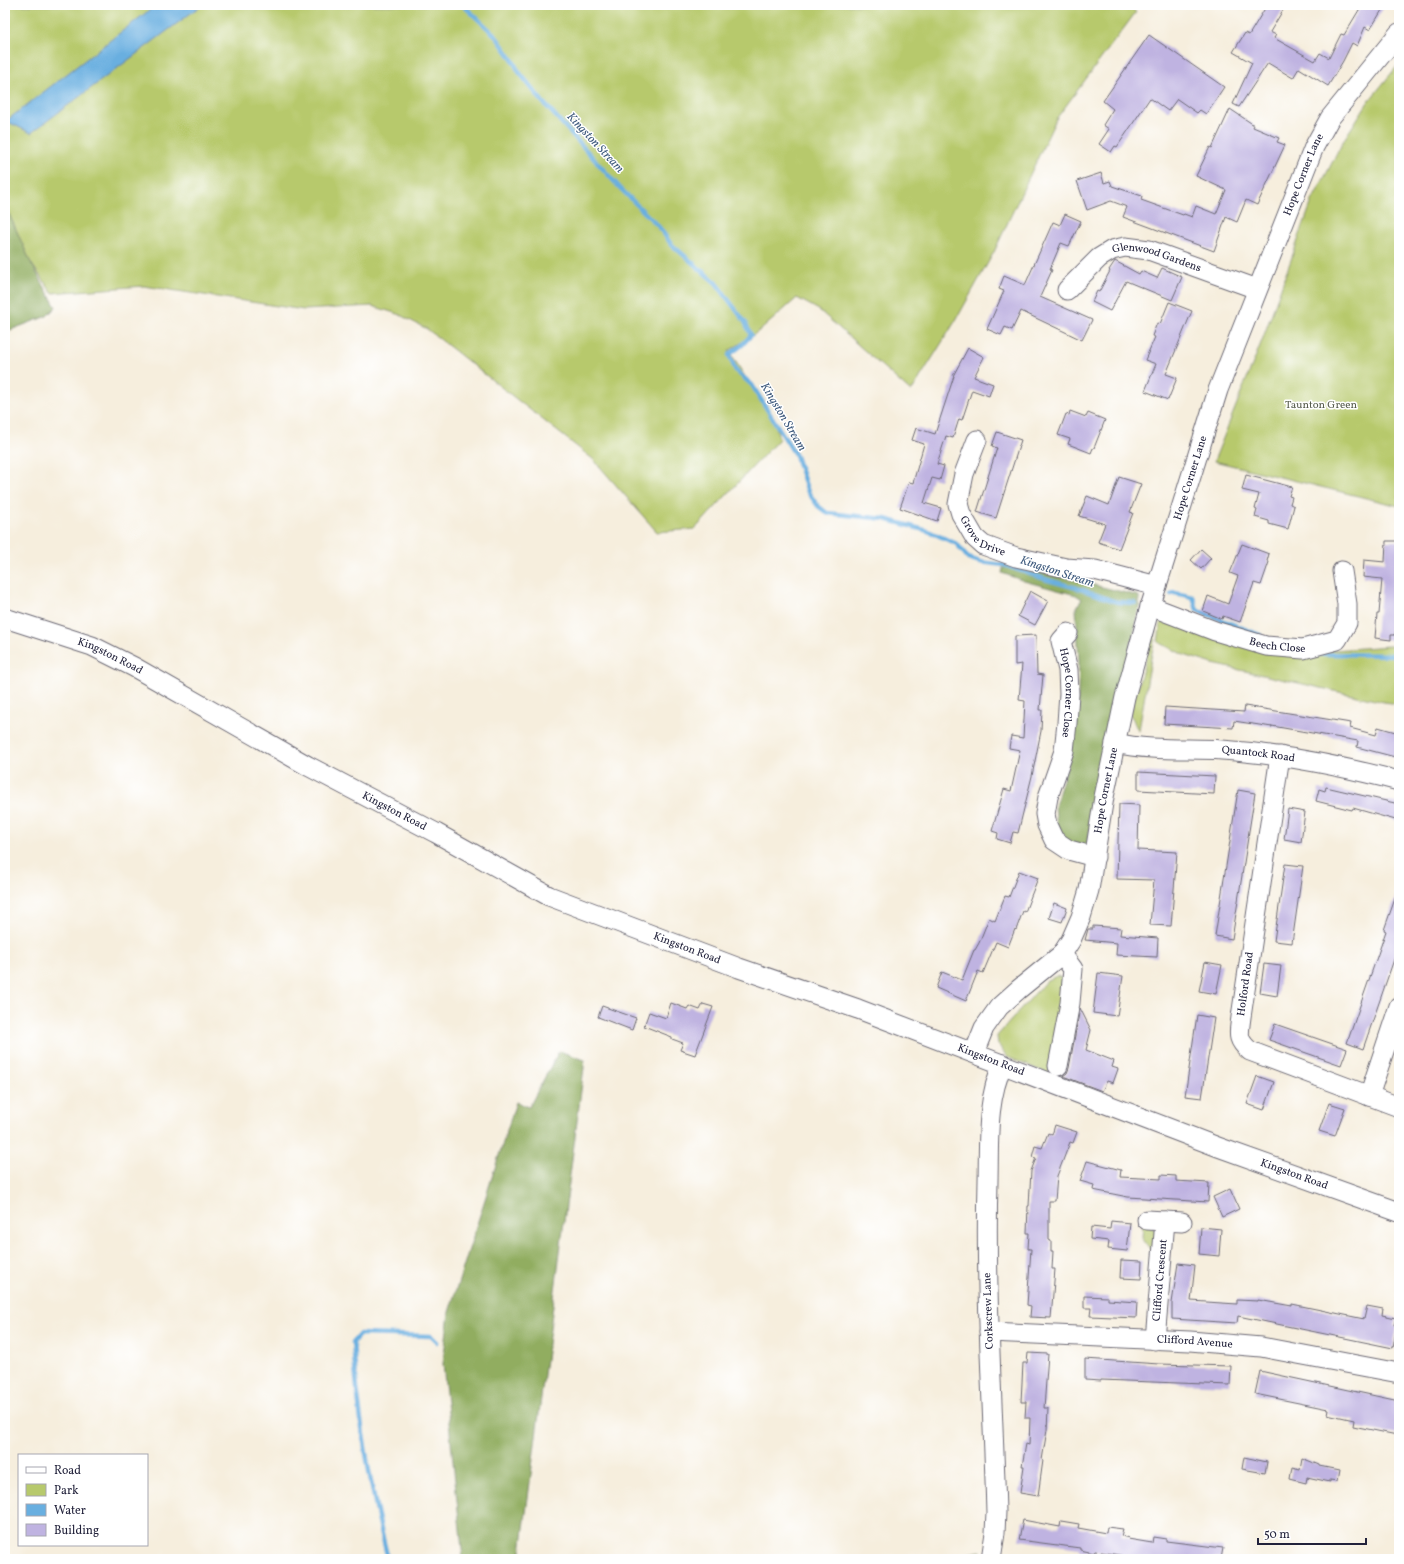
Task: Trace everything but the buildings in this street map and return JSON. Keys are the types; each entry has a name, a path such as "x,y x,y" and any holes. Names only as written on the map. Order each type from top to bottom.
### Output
{"street":[{"name":"Hope Corner Lane","path":"974,1053 984,1028 999,1007 1019,988 1062,954 1071,940 1081,917 1089,890 1104,797 1125,698 1150,606 1218,390 1314,147 1330,118 1399,33"},
{"name":"Glenwood Gardens","path":"1068,291 1099,258 1112,250 1125,247 1149,250 1257,289"},
{"name":"Grove Drive","path":"977,440 962,456 958,504 960,514 967,528 975,538 984,545 1016,557 1066,568 1095,570 1157,586"},
{"name":"Beech Close","path":"1150,606 1215,631 1266,646 1302,649 1336,640 1347,622 1347,604 1342,571"},
{"name":"Kingston Road","path":"5,618 92,646 134,667 308,766 436,833 549,896 739,968 858,1009 1218,1147 1399,1212"},
{"name":"Hope Corner Close","path":"1060,638 1068,670 1067,723 1064,751 1048,797 1045,814 1047,825 1054,840 1069,850 1095,857"},
{"name":"Quantock Road","path":"1115,742 1152,747 1223,750 1280,756 1328,764 1399,782"},
{"name":"Holford Road","path":"1280,756 1241,1017 1239,1034 1242,1043 1250,1051 1399,1107"},
{"path":"1058,1066 1070,1003 1073,969 1062,954"},
{"path":"1369,1096 1399,1006"},
{"name":"Corkscrew Lane","path":"992,1559 996,1512 987,1248 989,1129 993,1095 999,1072 1003,1064"},
{"name":"Clifford Crescent","path":"1155,1340 1165,1221"},
{"name":"Clifford Avenue","path":"989,1332 1190,1341 1261,1347 1399,1373"}],"green space":[{"path":"5,5 1128,5 1136,12 1056,119 994,252 956,320 911,392 819,310 797,298 762,329 729,351 776,426 779,439 695,529 657,532 594,460 427,329 398,314 372,306 304,310 144,286 52,293 31,263 5,205"},
{"name":"Taunton Green","path":"1399,64 1399,506 1214,461 1263,338 1312,201 1345,138 1368,102"},
{"path":"5,205 31,263 56,307 47,316 5,332"},
{"path":"1004,563 1139,596 1139,609 1086,848 1070,843 1061,834 1057,827 1055,806 1068,763 1077,722 1079,661 1076,608 1082,599 1076,595 1024,581 1002,573"},
{"path":"1162,614 1223,639 1334,650 1390,646 1399,647 1399,704 1213,664 1184,655 1158,642"},
{"path":"1155,625 1155,635 1139,730 1130,715"},
{"path":"1057,976 1068,983 1049,1074 1007,1057 998,1044 997,1036 1047,980"},
{"path":"559,1051 585,1060 520,1559 463,1559 443,1364 449,1312 516,1102 529,1107"},
{"path":"1143,1224 1154,1229 1157,1233 1155,1256 1142,1238"},
{"path":"981,1551 979,1559 949,1559 957,1556"}],"water":[{"path":"156,5 198,5 199,7 31,133 6,121"}],"waterway":[{"name":"Kingston Stream","path":"463,5 495,35 512,59 519,72 542,101 620,188 659,227 671,244 716,283 745,322 751,335 742,345 729,355 736,371 752,385 796,456 808,492 818,506 827,513 885,519 928,531 957,544 968,558 980,562 1004,565 1117,602 1135,603"},
{"name":"Kingston Stream","path":"1171,594 1175,593 1193,597 1197,610 1260,635"},
{"name":"Kingston Stream","path":"1315,654 1399,655"},
{"path":"388,1559 370,1478 358,1397 353,1342 360,1334 431,1336 437,1342"}]}
